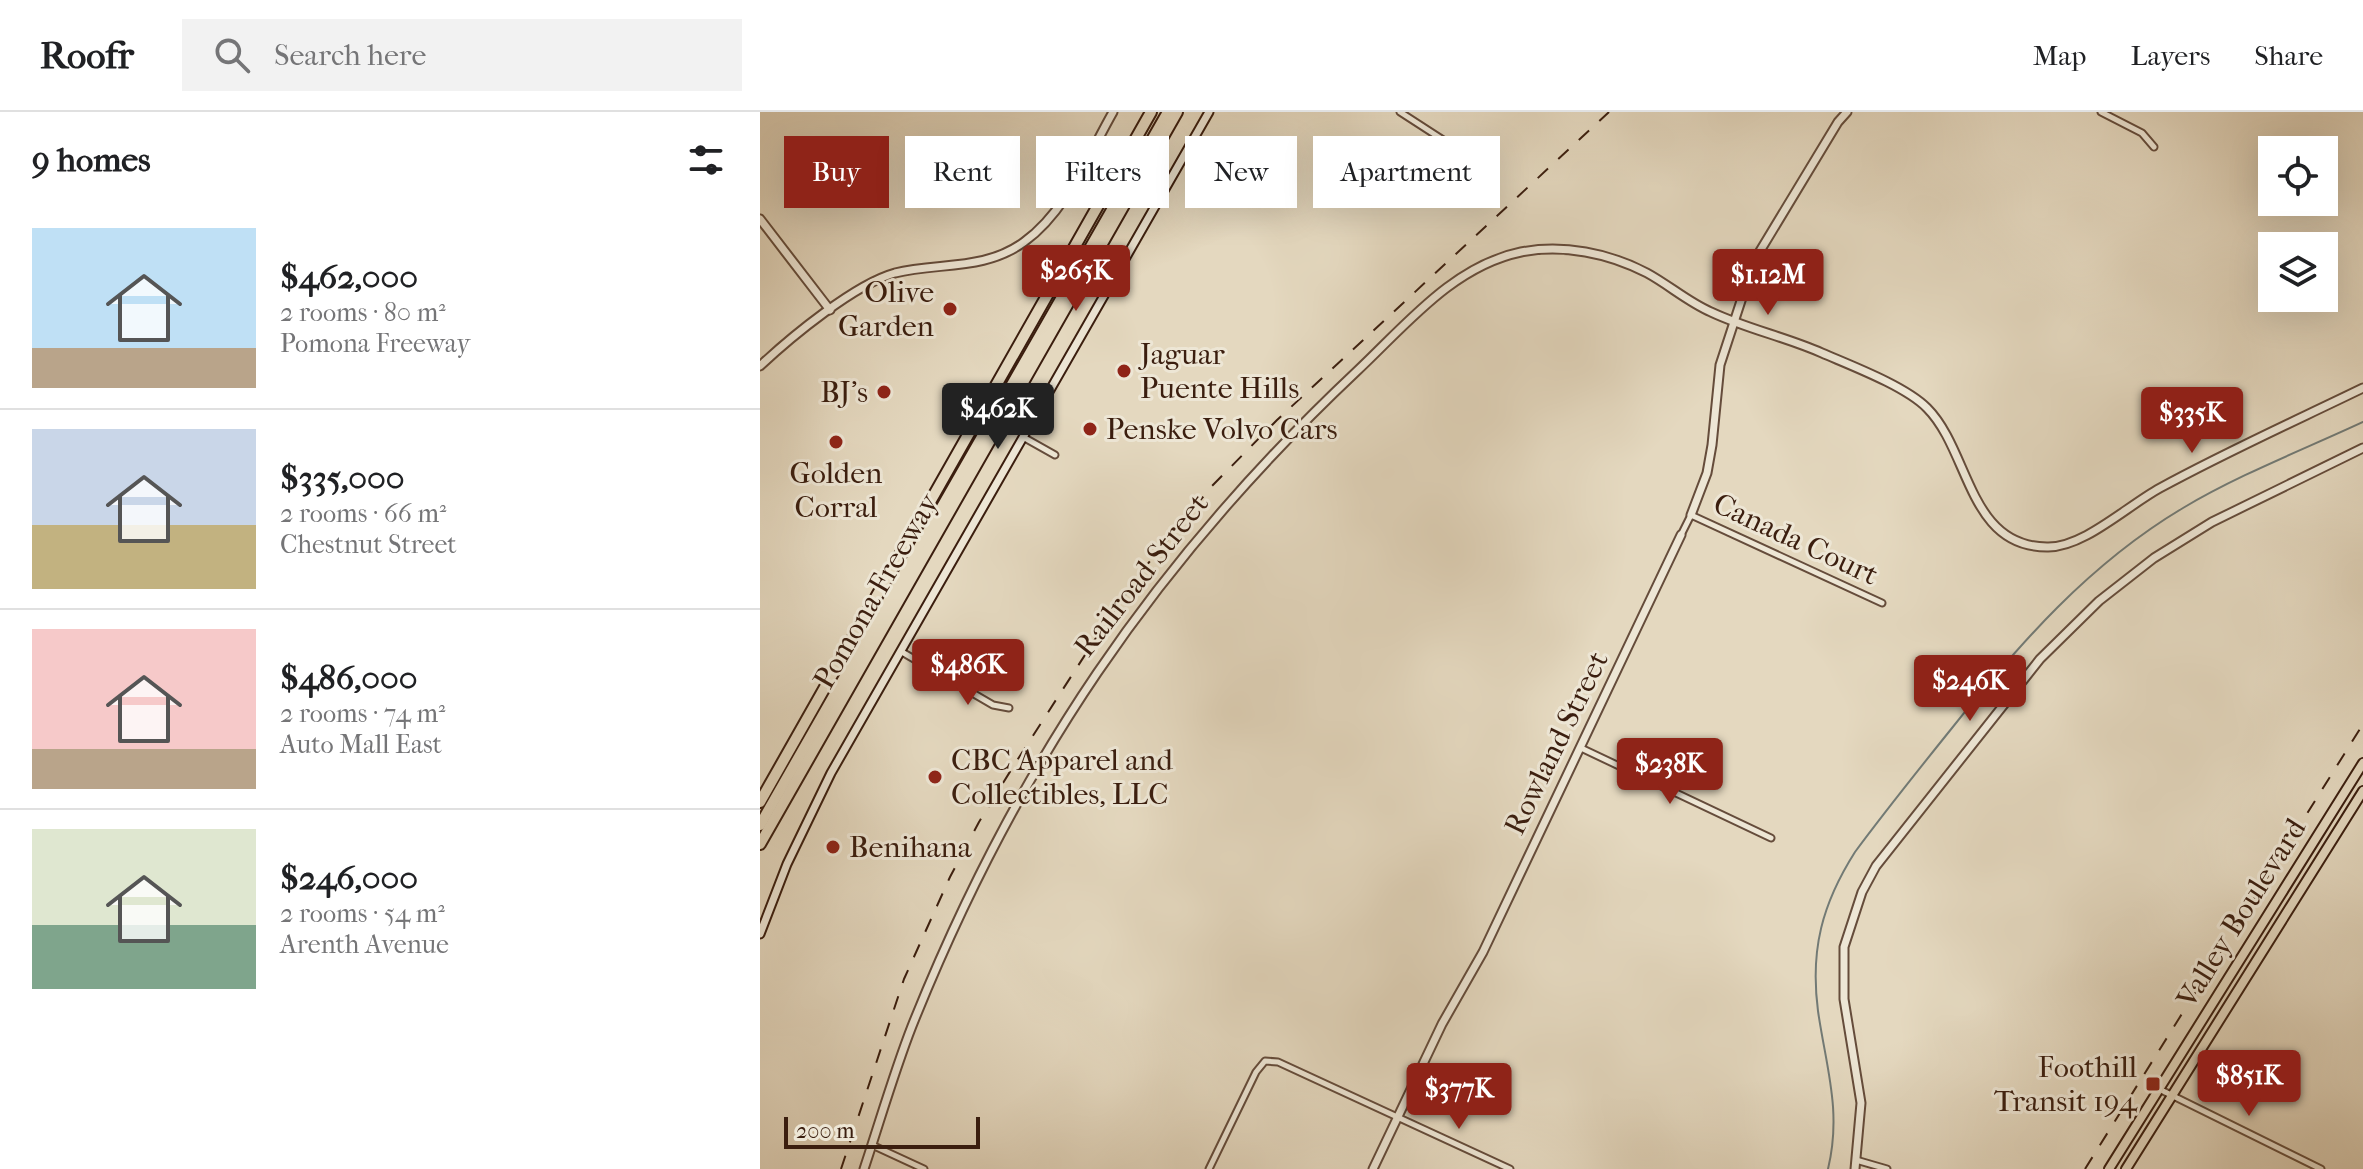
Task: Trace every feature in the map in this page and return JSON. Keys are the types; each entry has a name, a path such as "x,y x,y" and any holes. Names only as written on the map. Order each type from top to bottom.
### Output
{"highway":[{"name":"Pomona Freeway","path":"760,802 1151,112"},
{"path":"760,816 1165,112"},
{"path":"760,825 1165,112"},
{"name":"Pomona Freeway","path":"760,844 1177,112"}],"main road":[{"name":"Valley Boulevard","path":"2112,1166 2363,763"},
{"name":"Valley Boulevard","path":"2126,1169 2363,791"},
{"path":"2269,914 2282,922"}],"street":[{"path":"760,366 852,293 879,278 911,270 976,263 1025,242 1058,207 1113,112"},
{"path":"760,934 803,829 831,773 1209,112"},
{"path":"1400,112 1437,136"},
{"path":"1733,322 1754,261 1847,112"},
{"path":"2101,112 2142,133 2154,147"},
{"path":"760,219 830,310"},
{"name":"Railroad Street","path":"864,1169 910,1031 985,860 1040,760 1094,674 1137,614 1231,498 1301,424 1444,288 1484,264 1521,252 1562,249 1606,255 1645,272 1703,309 1817,350 1912,396 1930,411 1942,427 1980,506 1993,525 2009,537 2029,545 2049,548 2071,544 2162,487 2363,388"},
{"name":"Rowland Street","path":"1373,1169 1442,1024 1483,952 1691,515 1707,473 1720,365 1733,322"},
{"path":"1023,437 1055,455"},
{"path":"1887,1169 1855,1165 1861,1103 1844,999 1844,947 1862,892 1876,866 2040,659 2099,601 2154,558 2212,522 2363,448"},
{"name":"Canada Court","path":"1691,515 1882,603"},
{"path":"902,652 993,705 1009,708"},
{"path":"1581,748 1771,838"},
{"path":"1209,1169 1256,1072 1265,1061 1278,1062 1510,1169"},
{"path":"2159,1089 2321,1169"},
{"path":"872,1145 924,1169"}],"waterway":[{"path":"1828,1169 1833,1108 1818,1011 1817,948 1834,890 1855,852 2003,666 2086,580 2149,530 2183,508 2249,473 2363,422"}],"railway":[{"path":"841,1169 904,979 950,877 1016,762 1141,572 1212,486 1277,420 1609,112"},
{"path":"2085,1169 2363,724"}],"place":[{"name":"Olive Garden","path":"950,309"},
{"name":"Jaguar Puente Hills","path":"1124,371"},
{"name":"BJ's","path":"884,392"},
{"name":"Penske Volvo Cars","path":"1090,429"},
{"name":"Golden Corral","path":"836,442"},
{"name":"CBC Apparel and Collectibles, LLC","path":"935,777"},
{"name":"Benihana","path":"833,847"},
{"name":"Foothill Transit 194","path":"2153,1084"}]}
